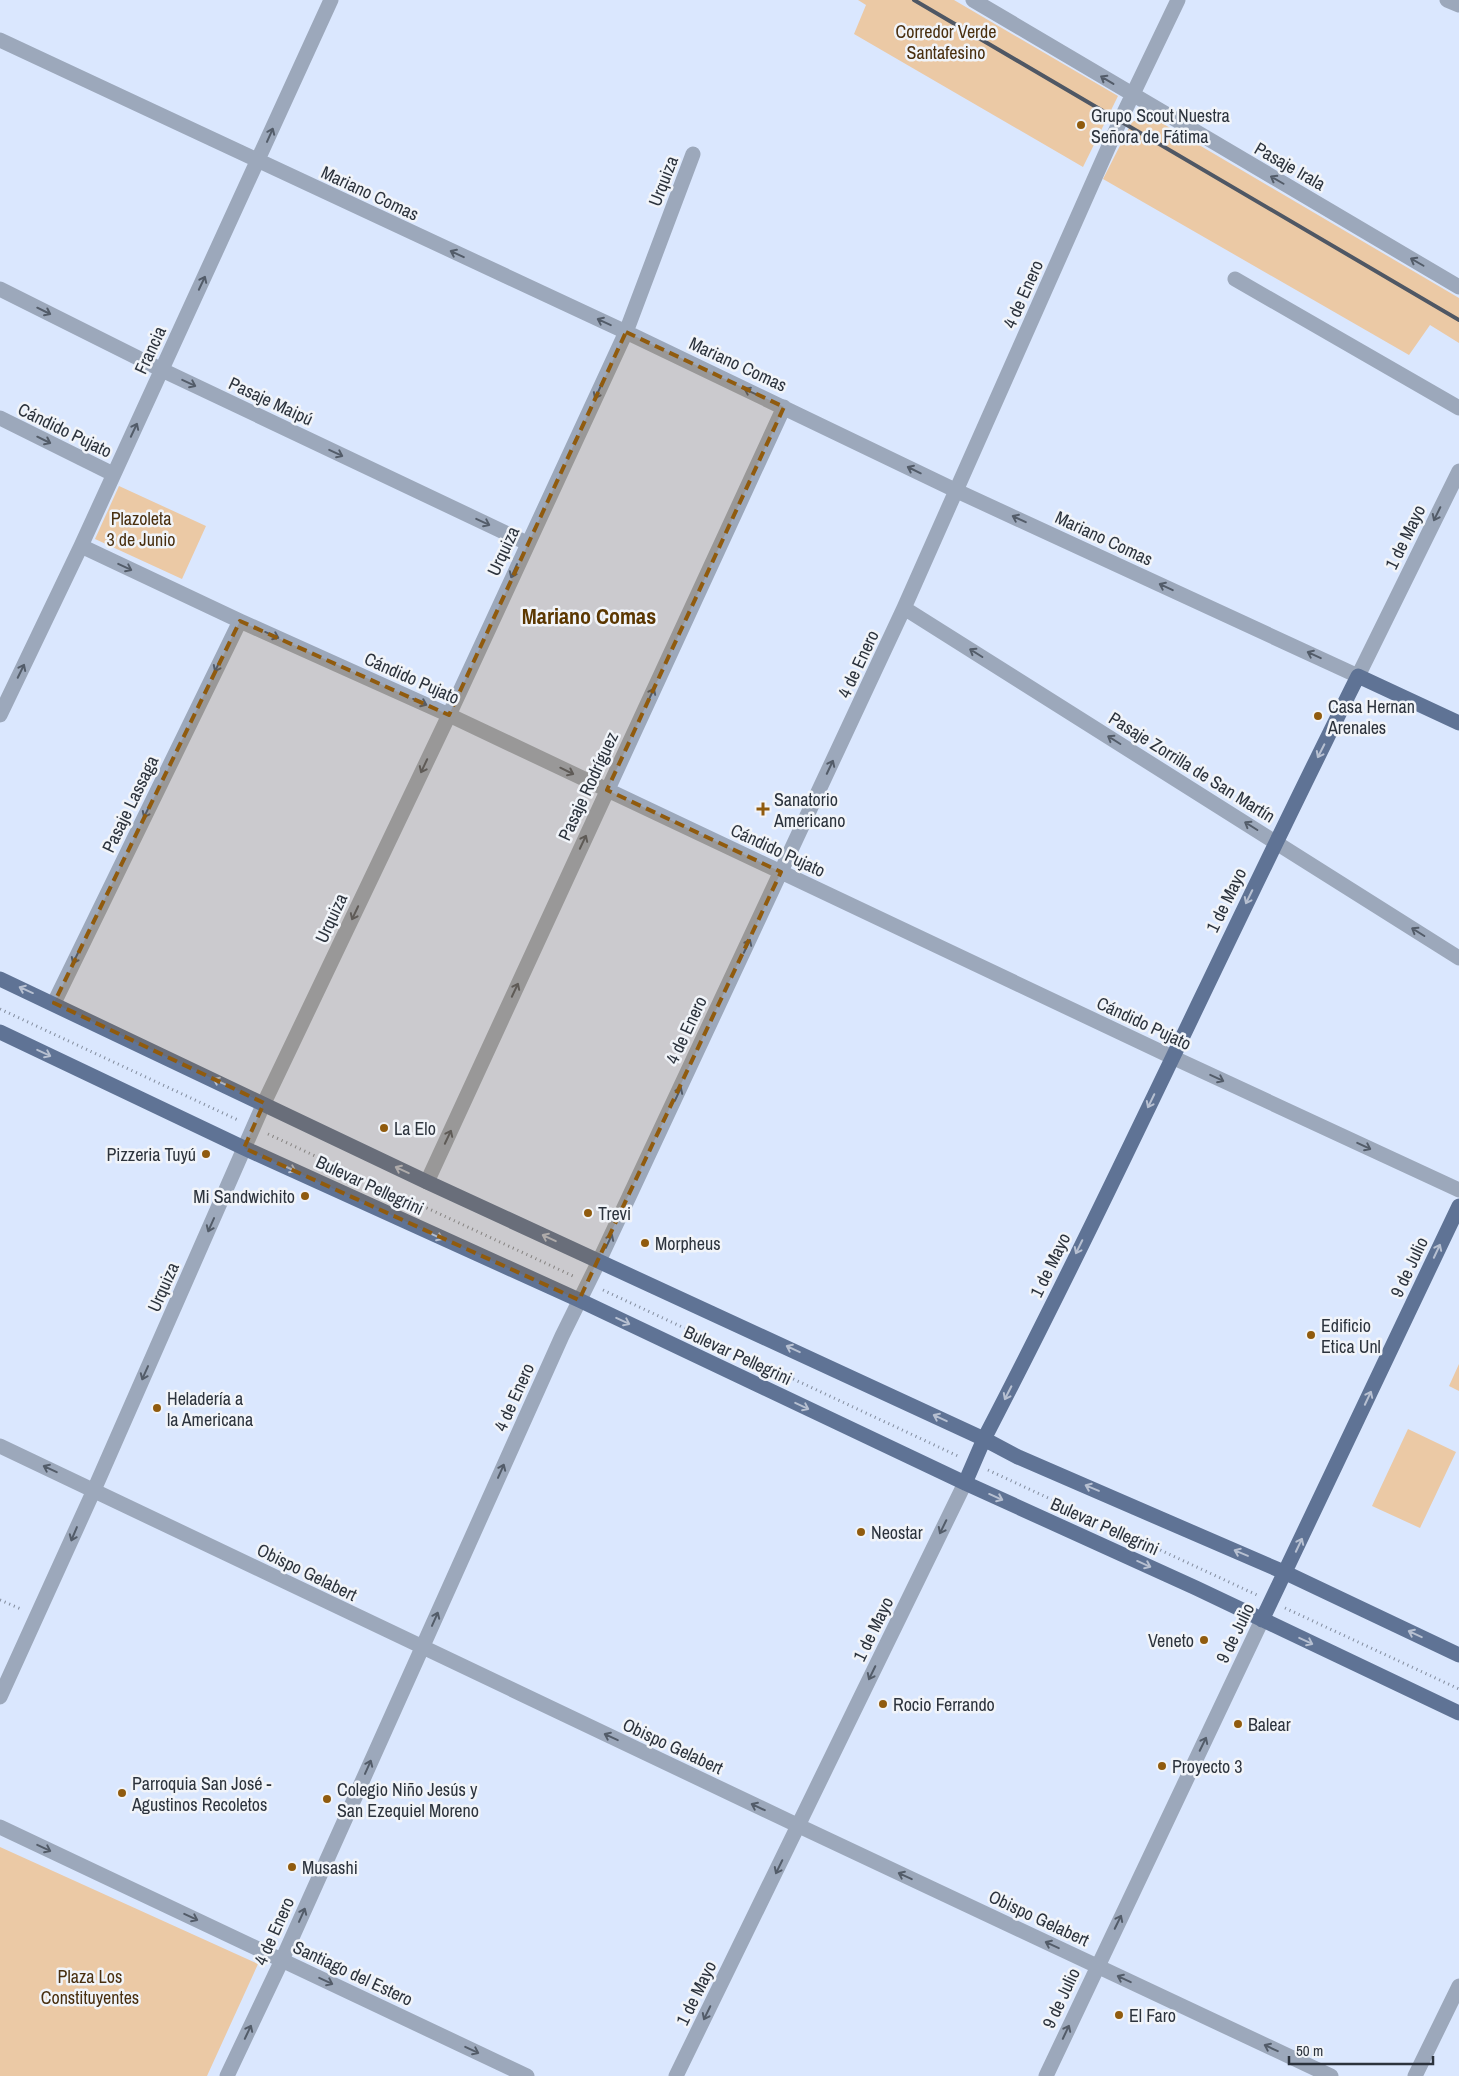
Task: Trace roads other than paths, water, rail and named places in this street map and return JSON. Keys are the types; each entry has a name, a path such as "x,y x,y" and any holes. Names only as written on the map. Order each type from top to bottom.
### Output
{"main road":[{"name":"Mariano Comas","path":"1358,676 1459,723"},
{"name":"1 de Mayo","path":"965,1483 984,1439 1358,676"},
{"name":"Bulevar Pellegrini","path":"0,979 54,1003 427,1182 649,1283 984,1439 1018,1457 1286,1573 1459,1655"},
{"name":"Bulevar Pellegrini","path":"0,1032 244,1148 579,1300 965,1483 1196,1588 1459,1713"},
{"name":"9 de Julio","path":"1262,1620 1459,1206"}],"street":[{"name":"Francia","path":"0,715 81,546 331,0"},
{"name":"Pasaje Irala","path":"973,0 1459,287"},
{"name":"4 de Enero","path":"227,2076 282,1960 579,1300 599,1261 958,491 1132,94 1178,0"},
{"path":"1447,0 1459,6"},
{"name":"Mariano Comas","path":"0,40 626,332 958,491 1358,676"},
{"name":"Urquiza","path":"0,1697 94,1490 264,1103 449,715 626,332 693,154"},
{"path":"1235,279 1459,408"},
{"name":"Pasaje Maipú","path":"0,289 162,370 527,543"},
{"name":"Pasaje Rodríguez","path":"427,1182 784,407"},
{"name":"Cándido Pujato","path":"0,418 113,474"},
{"name":"1 de Mayo","path":"1358,676 1459,471"},
{"name":"Cándido Pujato","path":"81,546 240,621 449,715 1172,1057 1459,1190"},
{"name":"Pasaje Zorrilla de San Martín","path":"904,608 1459,958"},
{"name":"Pasaje Lassaga","path":"54,1003 240,621"},
{"name":"Obispo Gelabert","path":"0,1446 799,1826 1331,2076"},
{"name":"1 de Mayo","path":"676,2076 965,1483"},
{"name":"9 de Julio","path":"1046,2076 1096,1966 1262,1620"},
{"name":"Santiago del Estero","path":"0,1827 527,2076"},
{"path":"1415,2076 1459,1986"}],"railway":[{"path":"914,0 1459,320"}],"place":[{"name":"Grupo Scout Nuestra Señora de Fátima","path":"1081,125"},
{"name":"Casa Hernan Arenales","path":"1318,716"},
{"name":"Sanatorio Americano","path":"763,809"},
{"name":"La Elo","path":"384,1128"},
{"name":"Pizzeria Tuyú","path":"206,1154"},
{"name":"Mi Sandwichito","path":"305,1196"},
{"name":"Trevi","path":"588,1213"},
{"name":"Morpheus","path":"645,1243"},
{"name":"Edificio Etica Unl","path":"1311,1335"},
{"name":"Heladería a la Americana","path":"157,1408"},
{"name":"Neostar","path":"861,1532"},
{"name":"Veneto","path":"1204,1640"},
{"name":"Rocio Ferrando","path":"883,1704"},
{"name":"Balear","path":"1238,1724"},
{"name":"Proyecto 3","path":"1162,1766"},
{"name":"Parroquia San José - Agustinos Recoletos","path":"122,1793"},
{"name":"Colegio Niño Jesús y San Ezequiel Moreno","path":"327,1799"},
{"name":"Musashi","path":"292,1867"},
{"name":"El Faro","path":"1119,2015"}],"district":[{"name":"Mariano Comas","path":"589,616"}],"park label":[{"name":"Corredor Verde Santafesino","path":"946,41"},
{"name":"Plazoleta 3 de Junio","path":"141,528"},
{"name":"Plaza Los Constituyentes","path":"90,1986"}]}
